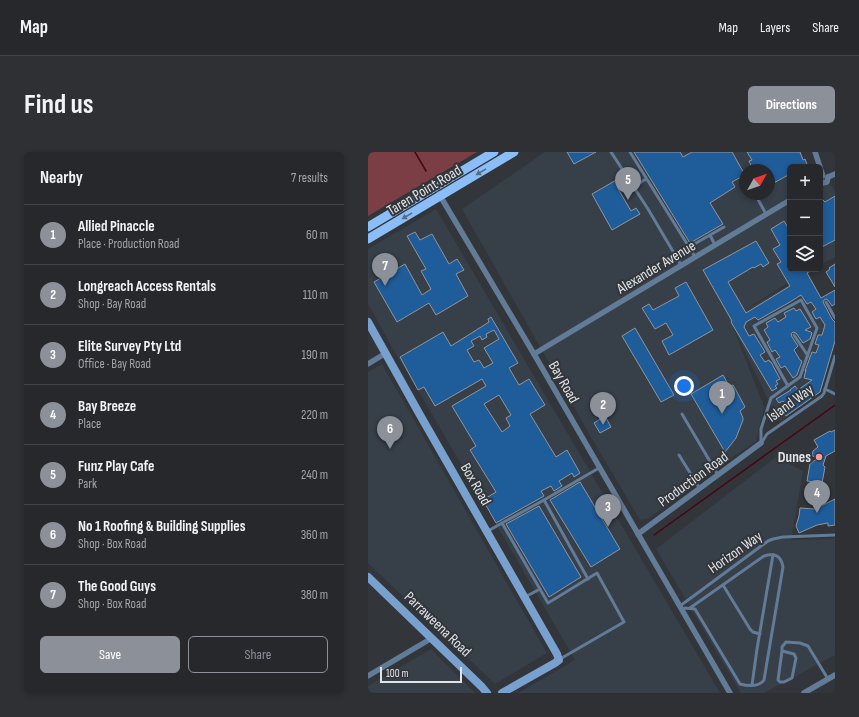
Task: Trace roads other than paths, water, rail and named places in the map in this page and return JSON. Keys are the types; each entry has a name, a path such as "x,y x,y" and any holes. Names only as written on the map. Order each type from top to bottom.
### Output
{"main road":[{"name":"Taren Point Road","path":"368,227 494,152"},
{"name":"Taren Point Road","path":"368,239 514,152"}],"street":[{"path":"815,152 819,164"},
{"path":"823,179 835,174"},
{"name":"Bay Road","path":"435,187 534,354 730,693"},
{"name":"Alexander Avenue","path":"534,354 787,202"},
{"name":"Box Road","path":"368,322 525,597 559,660"},
{"path":"368,364 386,353"},
{"name":"Production Road","path":"638,534 762,443"},
{"name":"Parraweena Road","path":"368,577 487,693"},
{"path":"368,676 432,638"},
{"path":"502,693 559,660"},
{"path":"804,693 835,675"}],"lane":[{"path":"611,152 648,209 681,265"},
{"path":"630,152 695,257"},
{"path":"633,187 646,179"},
{"path":"758,200 766,214"},
{"path":"689,247 724,227"},
{"path":"710,235 715,245"},
{"path":"762,443 761,429 771,398 788,386 800,377 817,328 801,300 754,326 788,386"},
{"path":"826,302 835,318"},
{"path":"794,335 808,356"},
{"name":"Island Way","path":"762,443 767,434 822,396 826,390 835,356"},
{"path":"826,390 835,394"},
{"path":"682,414 718,475"},
{"path":"679,456 700,489"},
{"path":"487,531 599,468"},
{"path":"544,500 588,579"},
{"path":"502,523 548,603 597,573 624,622 559,660"},
{"name":"Horizon Way","path":"681,608 768,541 783,537 835,536"},
{"path":"681,608 695,609 740,684 760,684 764,680 783,567 781,560 773,555 768,555 760,559 690,608"},
{"path":"752,685 773,555"},
{"path":"723,585 750,629 753,632 760,634"},
{"path":"525,597 540,589"},
{"path":"782,651 794,654 796,658 792,678 784,682 780,682 778,680 782,647 786,642 800,643 808,646 828,679"}],"waterway":[{"path":"415,152 426,171"},
{"path":"654,535 835,405"}],"place":[{"name":"Funz Play Cafe","path":"628,200"},
{"name":"The Good Guys","path":"385,286"},
{"name":"Allied Pinaccle","path":"722,414"},
{"name":"Longreach Access Rentals","path":"603,425"},
{"name":"No 1 Roofing & Building Supplies","path":"390,449"},
{"name":"Dunes","path":"819,457"},
{"name":"Bay Breeze","path":"817,513"},
{"name":"Elite Survey Pty Ltd","path":"608,527"}]}
